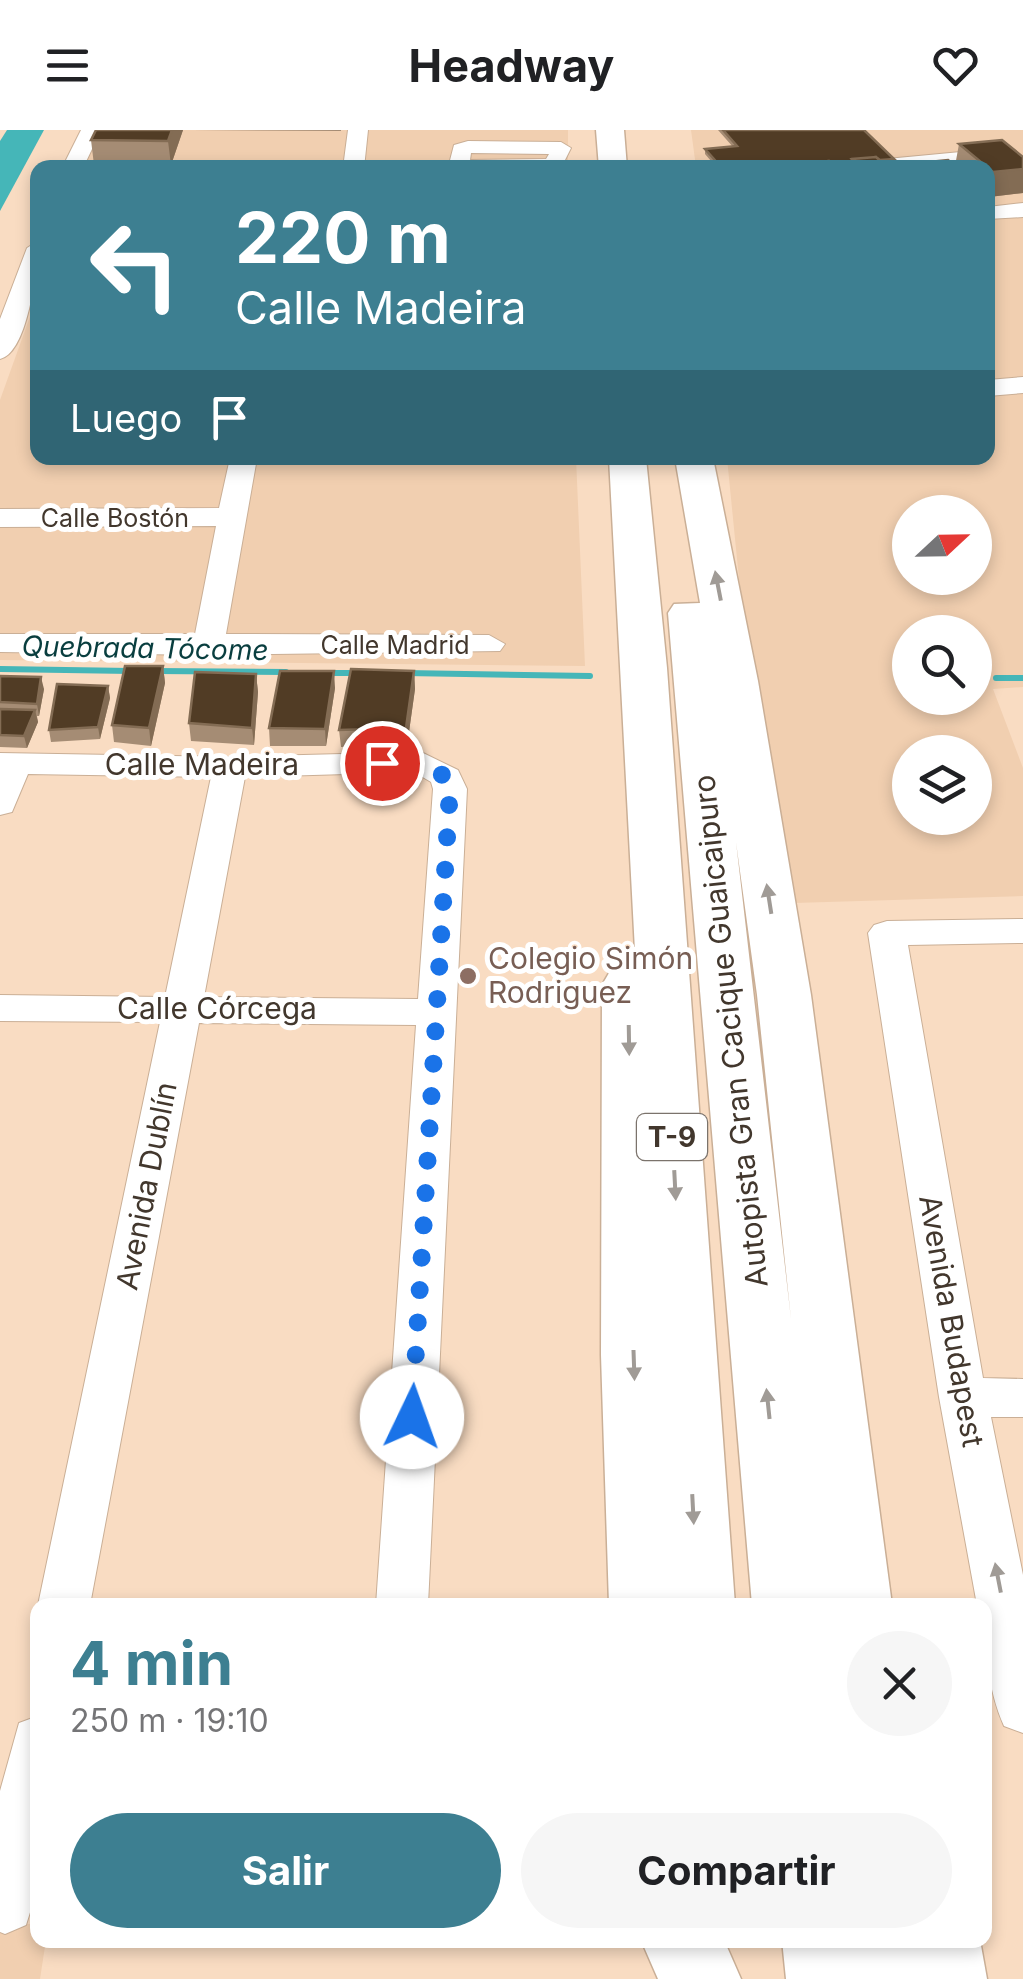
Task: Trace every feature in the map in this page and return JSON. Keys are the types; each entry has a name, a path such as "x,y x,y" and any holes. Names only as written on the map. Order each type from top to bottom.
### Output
{"highway":[{"path":"610,130 612,160"},
{"name":"Autopista Gran Cacique Guaicaipuro","path":"628,465 646,668 699,1598"},
{"name":"Autopista Gran Cacique Guaicaipuro","path":"675,465 787,1598"},
{"path":"695,465 736,682 784,995 855,1598"},
{"path":"645,1598 633,1355 625,756 626,695 646,668"},
{"path":"784,995 818,1152 840,1327 884,1598"},
{"path":"686,1948 700,1979"},
{"path":"724,1948 726,1979"},
{"path":"823,1948 826,1979"},
{"path":"896,1948 900,1979"},
{"path":"941,1948 946,1979"}],"street":[{"path":"76,160 92,130"},
{"path":"354,160 358,130"},
{"path":"972,138 1013,154"},
{"path":"460,160 461,150 468,147 558,146 559,155"},
{"path":"945,160 1013,154"},
{"path":"995,214 1023,211"},
{"path":"0,352 7,309 30,264"},
{"path":"7,309 30,299"},
{"path":"995,387 1023,385"},
{"path":"208,646 241,465"},
{"name":"Calle Bostón","path":"0,518 230,517"},
{"name":"Calle Madrid","path":"0,643 489,644"},
{"name":"Calle Madeira","path":"7,763 230,767 421,762 438,768 450,789 434,1012"},
{"path":"0,805 7,763"},
{"name":"Avenida Dublín","path":"65,1598 230,767"},
{"name":"Avenida Budapest","path":"1023,931 886,933 963,1397 1023,1708"},
{"name":"Calle Córcega","path":"0,1008 434,1012"},
{"path":"402,1598 434,1012"},
{"path":"963,1397 1023,1398"},
{"path":"14,1905 30,1796"}],"shaded area":[{"path":"100,130 568,130 568,160 84,160"},
{"path":"691,130 1023,130 1023,687 993,689 1023,768 1023,896 794,903 741,599 728,465 995,465 995,160 695,160"},
{"path":"30,316 30,465 576,465 585,666 0,660 0,400"},
{"path":"0,1924 30,1924 30,1948 45,1948 40,1979 0,1979"}],"water":[{"path":"7,130 44,130 0,211 0,141"}],"building":[{"path":"96,130 172,130 168,141 91,140"},
{"path":"723,130 864,130 894,159 715,160 705,149 737,146"},
{"path":"1002,140 1023,157 1023,169 995,172 995,160 978,160 959,144"},
{"path":"125,666 163,666 149,728 112,725"},
{"path":"351,669 414,671 406,728 339,730"},
{"path":"280,671 334,671 325,729 269,728"},
{"path":"195,672 256,674 252,728 189,723"},
{"path":"0,676 41,677 37,704 0,702"},
{"path":"57,684 108,686 98,727 49,730"},
{"path":"0,709 35,710 24,736 0,735"}],"waterway":[{"name":"Quebrada Tócome","path":"0,669 131,671"},
{"name":"Quebrada Tócome","path":"155,671 286,672"},
{"name":"Quebrada Tócome","path":"325,673 361,673"},
{"name":"Quebrada Tócome","path":"405,673 590,676"},
{"name":"Quebrada Tócome","path":"996,678 1023,678"}],"place":[{"name":"Colegio Simón Rodriguez","path":"468,976"}],"route":[{"path":"382,763 421,762 438,768 450,789 412,1417"}]}
